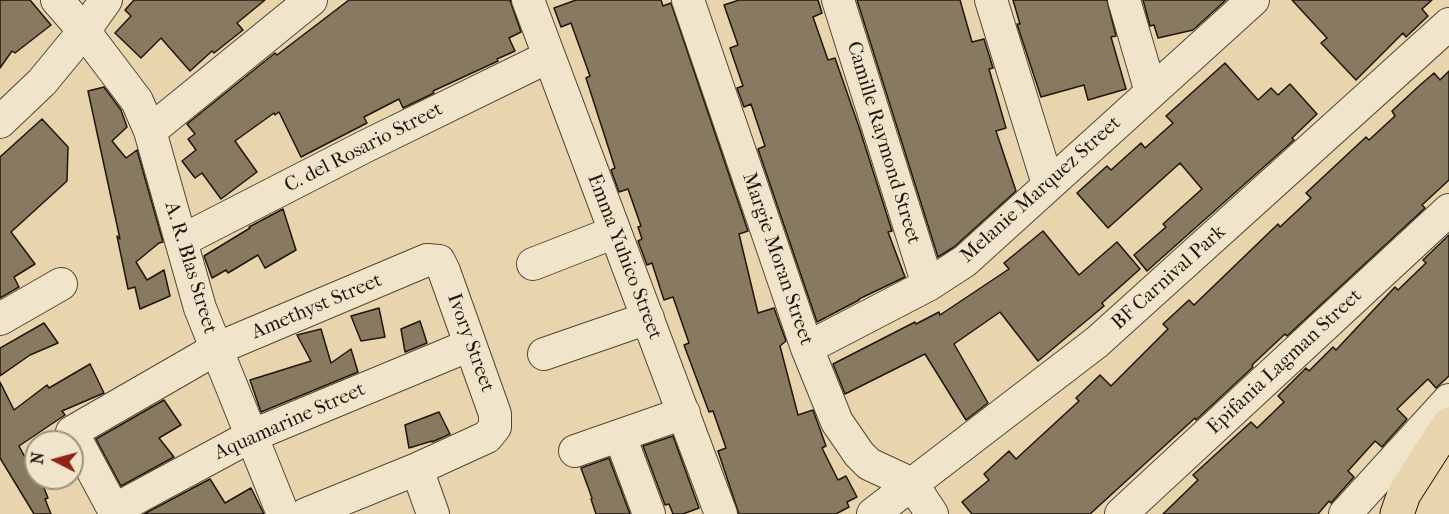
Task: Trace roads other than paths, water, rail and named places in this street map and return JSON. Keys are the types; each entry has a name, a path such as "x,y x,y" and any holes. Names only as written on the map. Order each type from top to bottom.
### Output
{"main road":[{"path":"1401,504 1449,424"}],"street":[{"name":"A. R. Blas Street","path":"57,0 84,31 137,101 150,131 200,308 283,514"},
{"path":"0,122 42,82 106,0"},
{"path":"150,131 310,0"},
{"name":"Emma Yuhico Street","path":"528,0 721,514"},
{"name":"Margie Moran Street","path":"688,0 807,348 837,422 859,454 873,466 912,484"},
{"name":"Camille Raymond Street","path":"838,0 928,285"},
{"path":"991,0 1048,183"},
{"path":"1124,0 1150,92"},
{"name":"Melanie Marquez Street","path":"807,348 928,285 965,261 1048,183 1253,0"},
{"name":"BF Carnival Park","path":"873,514 1097,342 1449,24"},
{"name":"C. del Rosario Street","path":"181,241 364,147 548,57"},
{"name":"Epifania Lagman Street","path":"1121,514 1449,210"},
{"path":"533,264 615,232"},
{"name":"Amethyst Street","path":"115,512 72,432 216,349 427,260 439,261"},
{"name":"Ivory Street","path":"417,469 487,437 495,427 495,414 439,261"},
{"path":"0,320 61,284"},
{"path":"544,354 648,318"},
{"name":"Aquamarine Street","path":"115,512 251,436 470,345"},
{"path":"1346,514 1449,400"},
{"path":"575,451 684,413"},
{"path":"620,436 649,514"},
{"path":"306,514 417,469 433,514"},
{"path":"912,484 932,514"}]}
